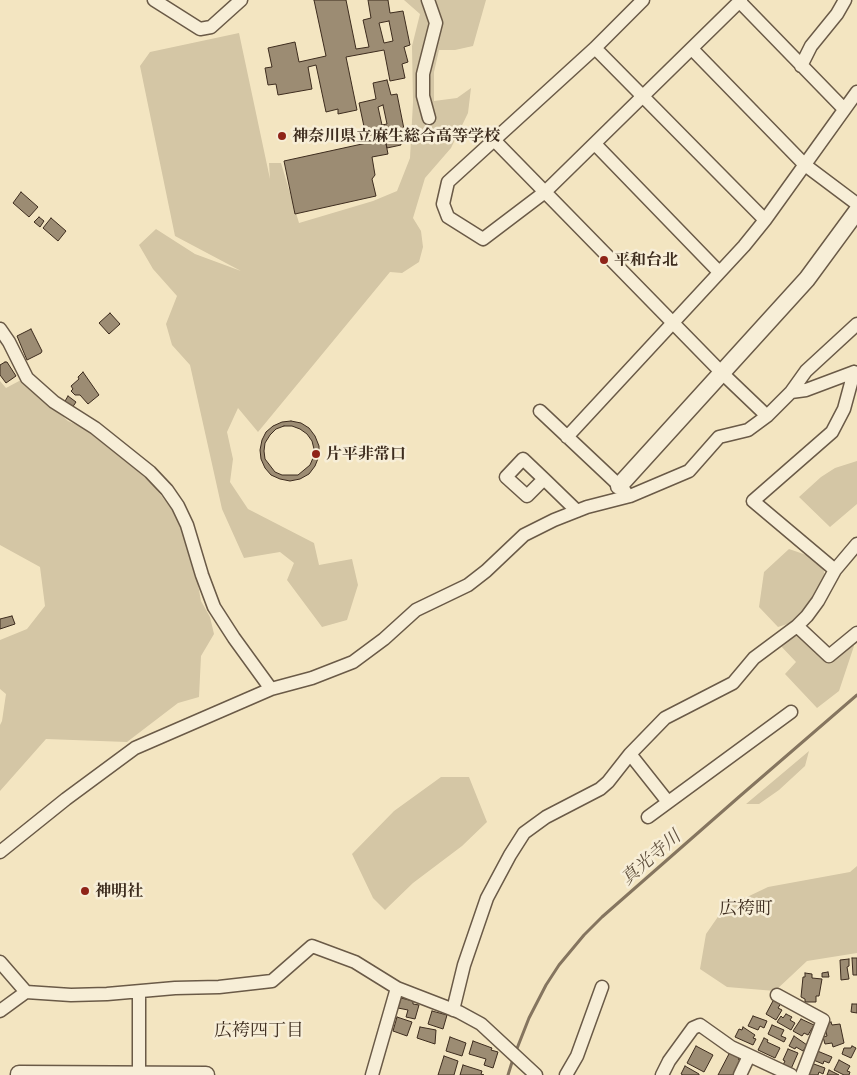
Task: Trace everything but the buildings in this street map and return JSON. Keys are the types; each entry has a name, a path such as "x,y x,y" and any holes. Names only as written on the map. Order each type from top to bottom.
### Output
{"street":[{"path":"154,0 200,29 211,27 241,0"},
{"path":"428,0 436,23 423,74 423,96 429,118"},
{"path":"643,0 496,141 448,182 443,204 448,216 483,239 546,192 740,1 844,109"},
{"path":"801,66 811,46 837,14 844,0"},
{"path":"595,48 765,220"},
{"path":"692,49 805,165 857,204"},
{"path":"567,437 744,246 765,220 857,92"},
{"path":"496,141 672,323 767,416"},
{"path":"595,144 719,272"},
{"path":"625,491 722,373 807,278 857,211"},
{"path":"0,852 66,799 135,748 271,689 312,678 353,662 384,639 416,610 468,585 486,571 524,535 625,491 689,471 718,437 748,430 767,416 791,392 806,371 857,324"},
{"path":"0,329 9,342 27,378 54,402 96,428 150,472 167,490 178,506 187,525 214,607 271,689"},
{"path":"791,392 806,390 854,372 844,409 832,432 753,501 835,570"},
{"path":"540,411 625,491"},
{"path":"544,479 577,511"},
{"path":"453,1010 464,966 485,905 518,840 524,833 546,817 604,786 630,754 665,718 733,683 754,658 797,626 818,601 835,570 857,544"},
{"path":"797,626 829,656 857,633"},
{"path":"648,817 791,712"},
{"path":"630,754 668,802"},
{"path":"0,1011 26,992 71,995 139,992 175,988 219,987 272,981 312,946 355,962 397,988 453,1010 481,1024 536,1075"},
{"path":"0,962 26,992"},
{"path":"566,1075 577,1056 602,987"},
{"path":"372,1075 397,988"},
{"path":"139,992 139,1075"},
{"path":"777,995 823,1020 802,1075"},
{"path":"662,1075 668,1061 696,1026 704,1026 731,1047 791,1075"},
{"path":"740,1075 749,1056"},
{"path":"28,1074 206,1075"}],"shaded area":[{"path":"404,0 486,0 473,46 455,50 439,50 434,72 434,101 457,98 471,88 468,113 451,148 425,178 413,218 421,231 423,247 419,262 402,273 390,272 258,432 238,408 227,432 233,459 230,482 248,509 314,543 319,565 352,559 358,585 347,620 322,627 287,580 294,563 280,552 244,558 222,509 190,365 172,345 166,324 177,296 153,269 139,245 156,229 195,254 241,271 175,236 140,66 150,52 239,33 270,179 269,163 281,163 299,223 373,201 397,191 410,158 413,102 412,46 420,14"},
{"path":"21,380 68,421 97,434 153,485 177,516 196,573 201,601 210,617 214,634 201,656 199,697 178,703 127,742 46,739 0,791 0,725 6,694 0,689 0,640 27,629 45,606 40,567 0,545 0,381 6,388"},
{"path":"857,461 857,504 830,527 799,497 821,477 835,468"},
{"path":"789,549 821,560 826,580 809,617 778,627 759,607 764,572"},
{"path":"795,633 828,662 851,642 854,646 839,691 817,708 785,674 796,662 779,644"},
{"path":"809,751 805,766 779,790 759,804 746,804"},
{"path":"441,777 469,777 487,822 462,846 413,883 385,910 373,898 352,854 394,811"},
{"path":"857,866 857,953 807,961 775,991 727,987 700,969 706,934 724,908 768,887 850,872"}],"waterway":[{"name":"真光寺川","path":"516,1051 529,1018 546,985 559,965 584,935 602,917 857,695"},
{"name":"真光寺川","path":"508,1075 513,1059"}],"place":[{"name":"神奈川県立麻生総合高等学校","path":"282,136"},
{"name":"平和台北","path":"604,260"},
{"name":"片平非常口","path":"316,454"},
{"name":"神明社","path":"85,891"}],"district":[{"name":"広袴町","path":"746,909"},
{"name":"広袴四丁目","path":"259,1031"}]}
